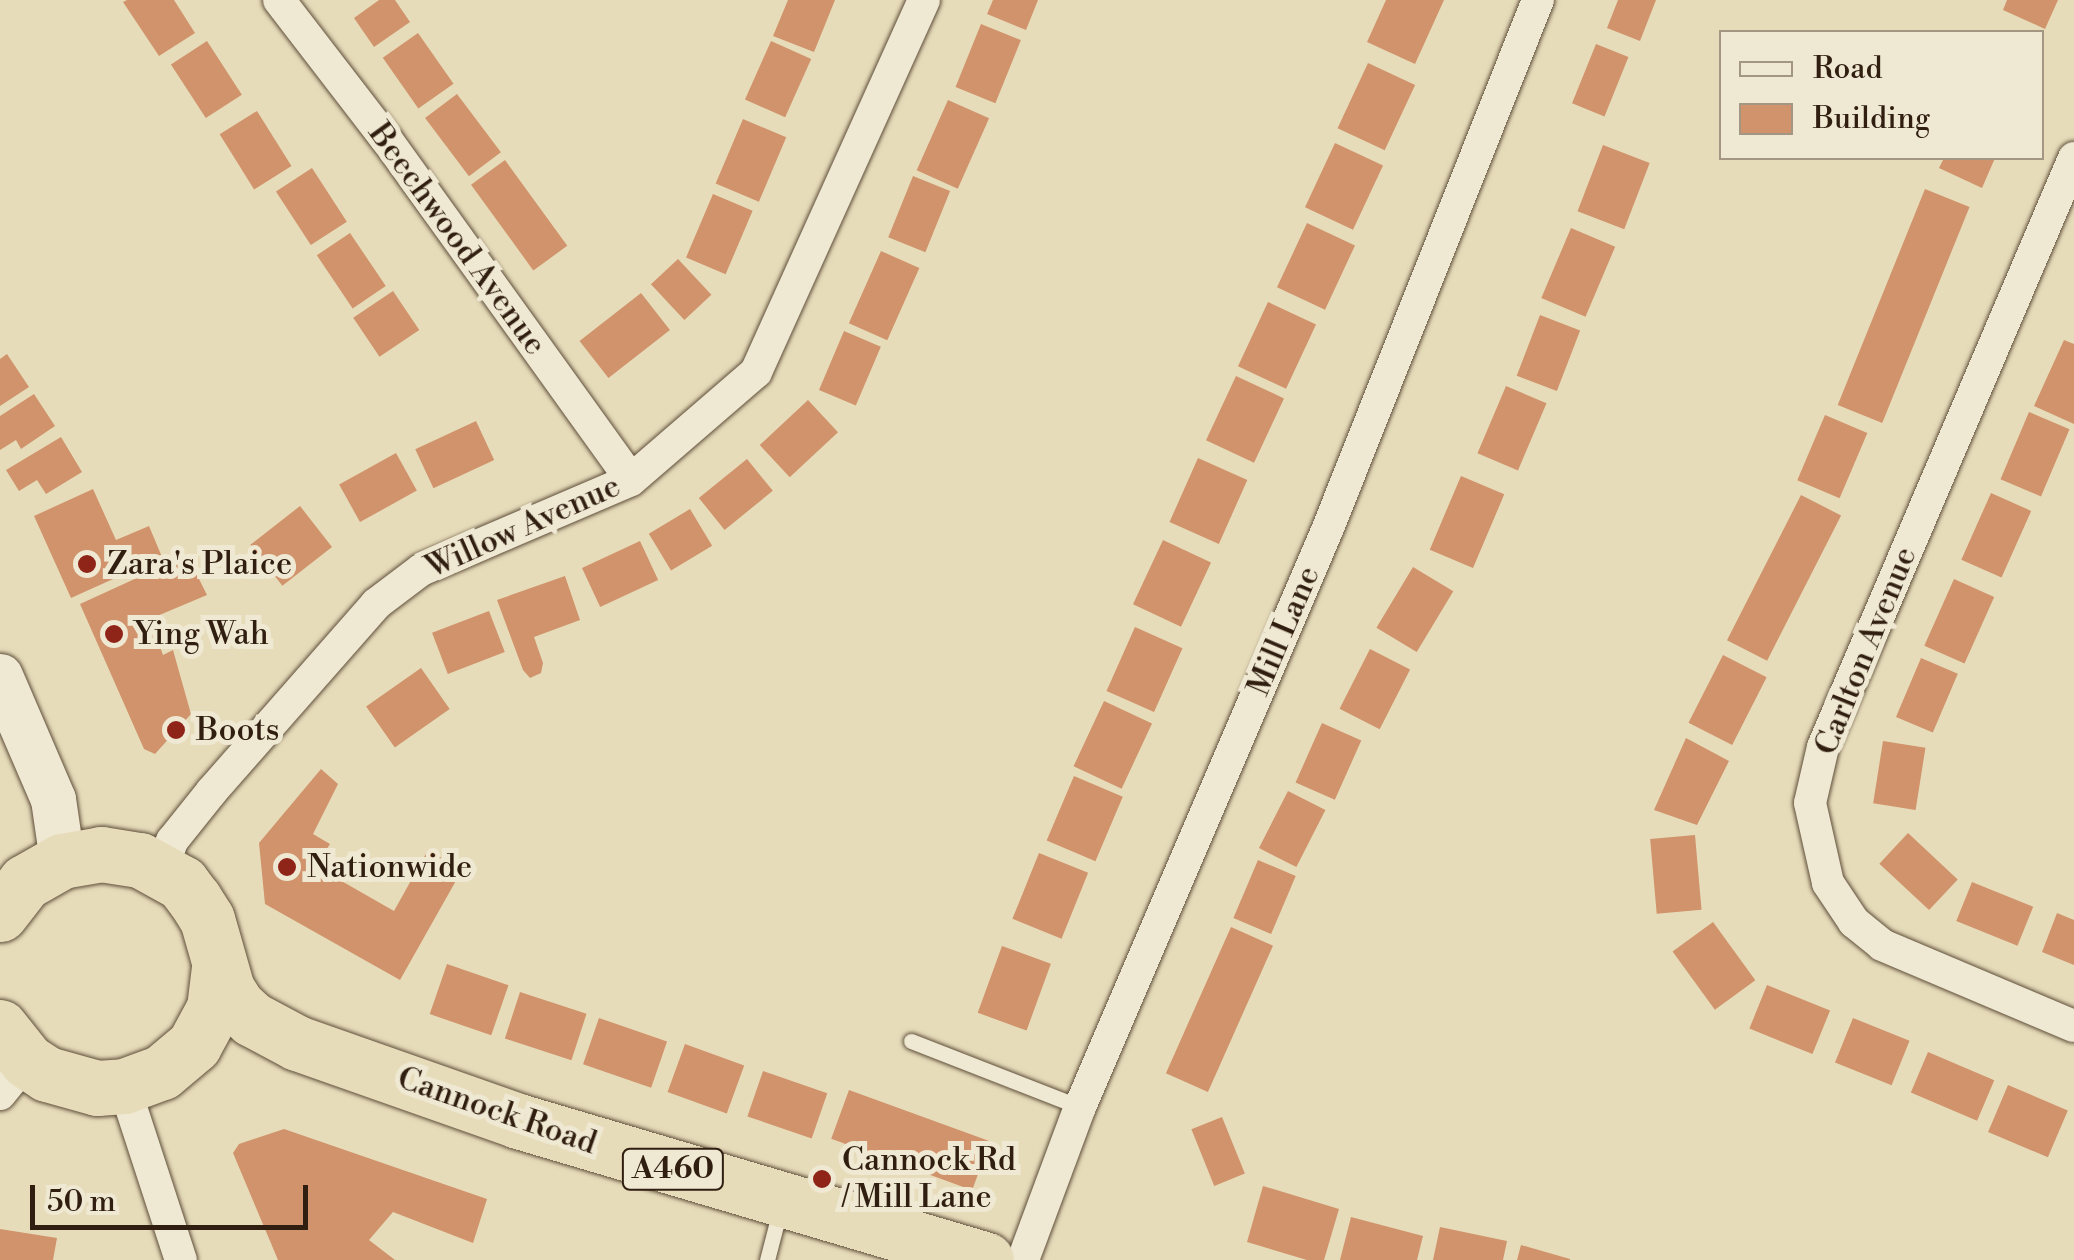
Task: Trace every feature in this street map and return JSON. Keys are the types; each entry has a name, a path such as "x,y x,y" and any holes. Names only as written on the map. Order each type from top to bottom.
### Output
{"highway":[{"path":"4,903 39,872 62,861 101,854 122,855 162,870 182,884 208,920 219,967 218,991 206,1024 176,1062 147,1080 124,1086 72,1084 9,1061"},
{"name":"A460","path":"219,967 237,1005 252,1019 297,1043"},
{"name":"A460","path":"176,1062 225,1048 271,1041 297,1043"},
{"name":"Cannock Road","path":"297,1043 518,1121 782,1202 916,1251 986,1260"}],"main road":[{"path":"0,676 53,799 62,861"}],"street":[{"name":"Beechwood Avenue","path":"280,0 387,140 630,480"},
{"name":"Willow Avenue","path":"162,870 172,841 212,791 376,604 421,570 630,480 756,372 924,0"},
{"name":"Mill Lane","path":"1023,1260 1080,1107 1328,528 1538,0"},
{"name":"Carlton Avenue","path":"2074,158 1824,747 1810,802 1828,883 1854,922 1882,945 2074,1026"},
{"path":"124,1086 181,1260"}],"lane":[{"path":"912,1041 1080,1107"},
{"path":"767,1260 782,1202"}],"building":[{"path":"174,0 195,33 159,56 123,2"},
{"path":"379,0 395,0 410,22 374,47 354,18"},
{"path":"788,0 835,0 814,52 773,36"},
{"path":"993,0 1038,0 1026,30 987,14"},
{"path":"1386,0 1444,0 1415,64 1367,42"},
{"path":"1618,0 1656,0 1640,41 1607,28"},
{"path":"2007,0 2058,0 2045,29 2003,10"},
{"path":"981,24 1021,40 995,103 956,87"},
{"path":"418,33 454,84 418,108 383,58"},
{"path":"207,41 242,95 206,118 171,64"},
{"path":"771,41 811,59 785,117 745,99"},
{"path":"1596,44 1628,57 1604,116 1572,103"},
{"path":"1368,63 1415,85 1385,150 1338,128"},
{"path":"457,94 501,152 469,176 425,118"},
{"path":"948,100 989,118 958,189 917,170"},
{"path":"257,111 291,166 254,189 220,134"},
{"path":"743,119 786,137 759,202 716,183"},
{"path":"1335,143 1383,165 1353,230 1305,207"},
{"path":"1603,145 1650,163 1624,229 1578,211"},
{"path":"505,160 567,246 533,270 471,185"},
{"path":"1943,160 1994,160 1982,188 1939,168"},
{"path":"312,168 347,222 311,245 276,191"},
{"path":"913,176 950,191 925,252 888,237"},
{"path":"1925,189 1970,207 1882,423 1838,405"},
{"path":"713,194 753,211 726,274 686,258"},
{"path":"1307,223 1355,245 1325,310 1277,287"},
{"path":"1571,228 1615,247 1585,317 1541,298"},
{"path":"350,233 386,286 353,308 317,255"},
{"path":"881,251 919,268 887,340 849,323"},
{"path":"678,259 711,295 684,320 651,284"},
{"path":"393,291 419,330 379,357 353,318"},
{"path":"641,293 670,330 608,378 580,341"},
{"path":"1268,302 1316,324 1286,389 1238,366"},
{"path":"1540,315 1580,330 1557,391 1517,376"},
{"path":"844,331 881,347 856,406 819,390"},
{"path":"2064,340 2074,344 2074,424 2034,406"},
{"path":"7,354 29,387 0,406 0,359"},
{"path":"1236,376 1284,398 1254,463 1206,440"},
{"path":"1506,386 1547,403 1518,470 1477,453"},
{"path":"34,394 55,426 21,449 16,440 0,450 0,416"},
{"path":"808,400 838,432 790,477 760,445"},
{"path":"2029,412 2070,429 2041,496 2000,479"},
{"path":"1825,415 1867,433 1840,498 1797,480"},
{"path":"476,421 494,460 433,488 415,449"},
{"path":"61,437 82,472 46,494 37,480 19,491 6,470"},
{"path":"396,453 417,491 360,522 339,485"},
{"path":"1198,458 1247,480 1219,544 1170,522"},
{"path":"747,459 773,491 725,530 699,498"},
{"path":"1461,476 1504,494 1473,568 1430,550"},
{"path":"93,489 116,540 149,526 162,557 71,598 34,516"},
{"path":"1991,493 2031,511 2002,578 1961,560"},
{"path":"1801,495 1841,515 1767,661 1727,640"},
{"path":"300,506 332,547 282,586 250,545"},
{"path":"690,509 712,546 671,571 649,534"},
{"path":"1163,540 1211,562 1181,627 1133,604"},
{"path":"640,541 658,580 600,607 582,568"},
{"path":"187,555 207,595 150,619 163,655 173,650 191,714 155,754 144,749 80,604"},
{"path":"1413,567 1453,591 1417,652 1376,628"},
{"path":"565,576 580,620 534,637 543,663 541,673 530,678 523,670 497,600"},
{"path":"1954,579 1994,597 1965,664 1924,646"},
{"path":"489,611 505,652 448,674 432,633"},
{"path":"1135,627 1183,648 1154,712 1107,691"},
{"path":"1370,649 1410,669 1380,729 1340,709"},
{"path":"1723,655 1767,677 1732,745 1688,723"},
{"path":"1921,658 1958,674 1933,733 1896,717"},
{"path":"421,668 450,709 395,747 366,706"},
{"path":"1104,701 1152,723 1122,789 1074,766"},
{"path":"1322,723 1361,740 1335,800 1296,782"},
{"path":"1686,738 1729,761 1697,825 1654,810"},
{"path":"1883,741 1925,748 1916,810 1873,803"},
{"path":"321,769 338,784 313,834 330,844 323,855 337,863 331,875 394,911 428,850 462,870 400,980 265,904 259,843"},
{"path":"1074,776 1123,797 1095,861 1047,840"},
{"path":"1288,791 1325,810 1296,867 1259,848"},
{"path":"1908,833 1958,879 1929,910 1879,864"},
{"path":"1695,835 1702,910 1657,914 1650,839"},
{"path":"1039,853 1088,873 1062,939 1012,919"},
{"path":"1258,860 1296,876 1271,934 1233,918"},
{"path":"1972,882 2033,907 2017,946 1956,921"},
{"path":"2057,913 2074,920 2074,965 2042,952"},
{"path":"1713,922 1755,980 1715,1010 1673,951"},
{"path":"1231,927 1273,946 1208,1092 1166,1073"},
{"path":"1002,946 1051,964 1027,1031 978,1013"},
{"path":"447,964 508,985 491,1035 430,1014"},
{"path":"1767,985 1830,1010 1812,1054 1749,1029"},
{"path":"520,992 587,1014 571,1060 505,1039"},
{"path":"599,1018 667,1041 651,1088 583,1064"},
{"path":"1853,1018 1910,1041 1892,1085 1835,1063"},
{"path":"685,1044 744,1066 727,1113 668,1092"},
{"path":"1928,1052 1994,1080 1977,1121 1911,1093"},
{"path":"763,1071 827,1093 812,1139 747,1116"},
{"path":"2008,1085 2068,1110 2048,1157 1988,1132"},
{"path":"849,1090 990,1141 972,1190 831,1139"},
{"path":"1222,1117 1245,1174 1214,1186 1191,1129"},
{"path":"284,1129 487,1199 473,1243 393,1212 369,1240 395,1260 278,1260 233,1153 239,1144"},
{"path":"1263,1186 1339,1209 1324,1260 1307,1260 1247,1242"},
{"path":"1351,1217 1423,1236 1417,1260 1340,1260"},
{"path":"1440,1227 1507,1241 1503,1260 1433,1260"},
{"path":"0,1229 57,1238 53,1260 0,1260"},
{"path":"1521,1245 1570,1259 1570,1260 1517,1260"}],"place":[{"name":"Zara's Plaice","path":"87,564"},
{"name":"Ying Wah","path":"114,634"},
{"name":"Boots","path":"176,730"},
{"name":"Nationwide","path":"287,867"},
{"name":"Cannock Rd / Mill Lane","path":"822,1179"}]}
